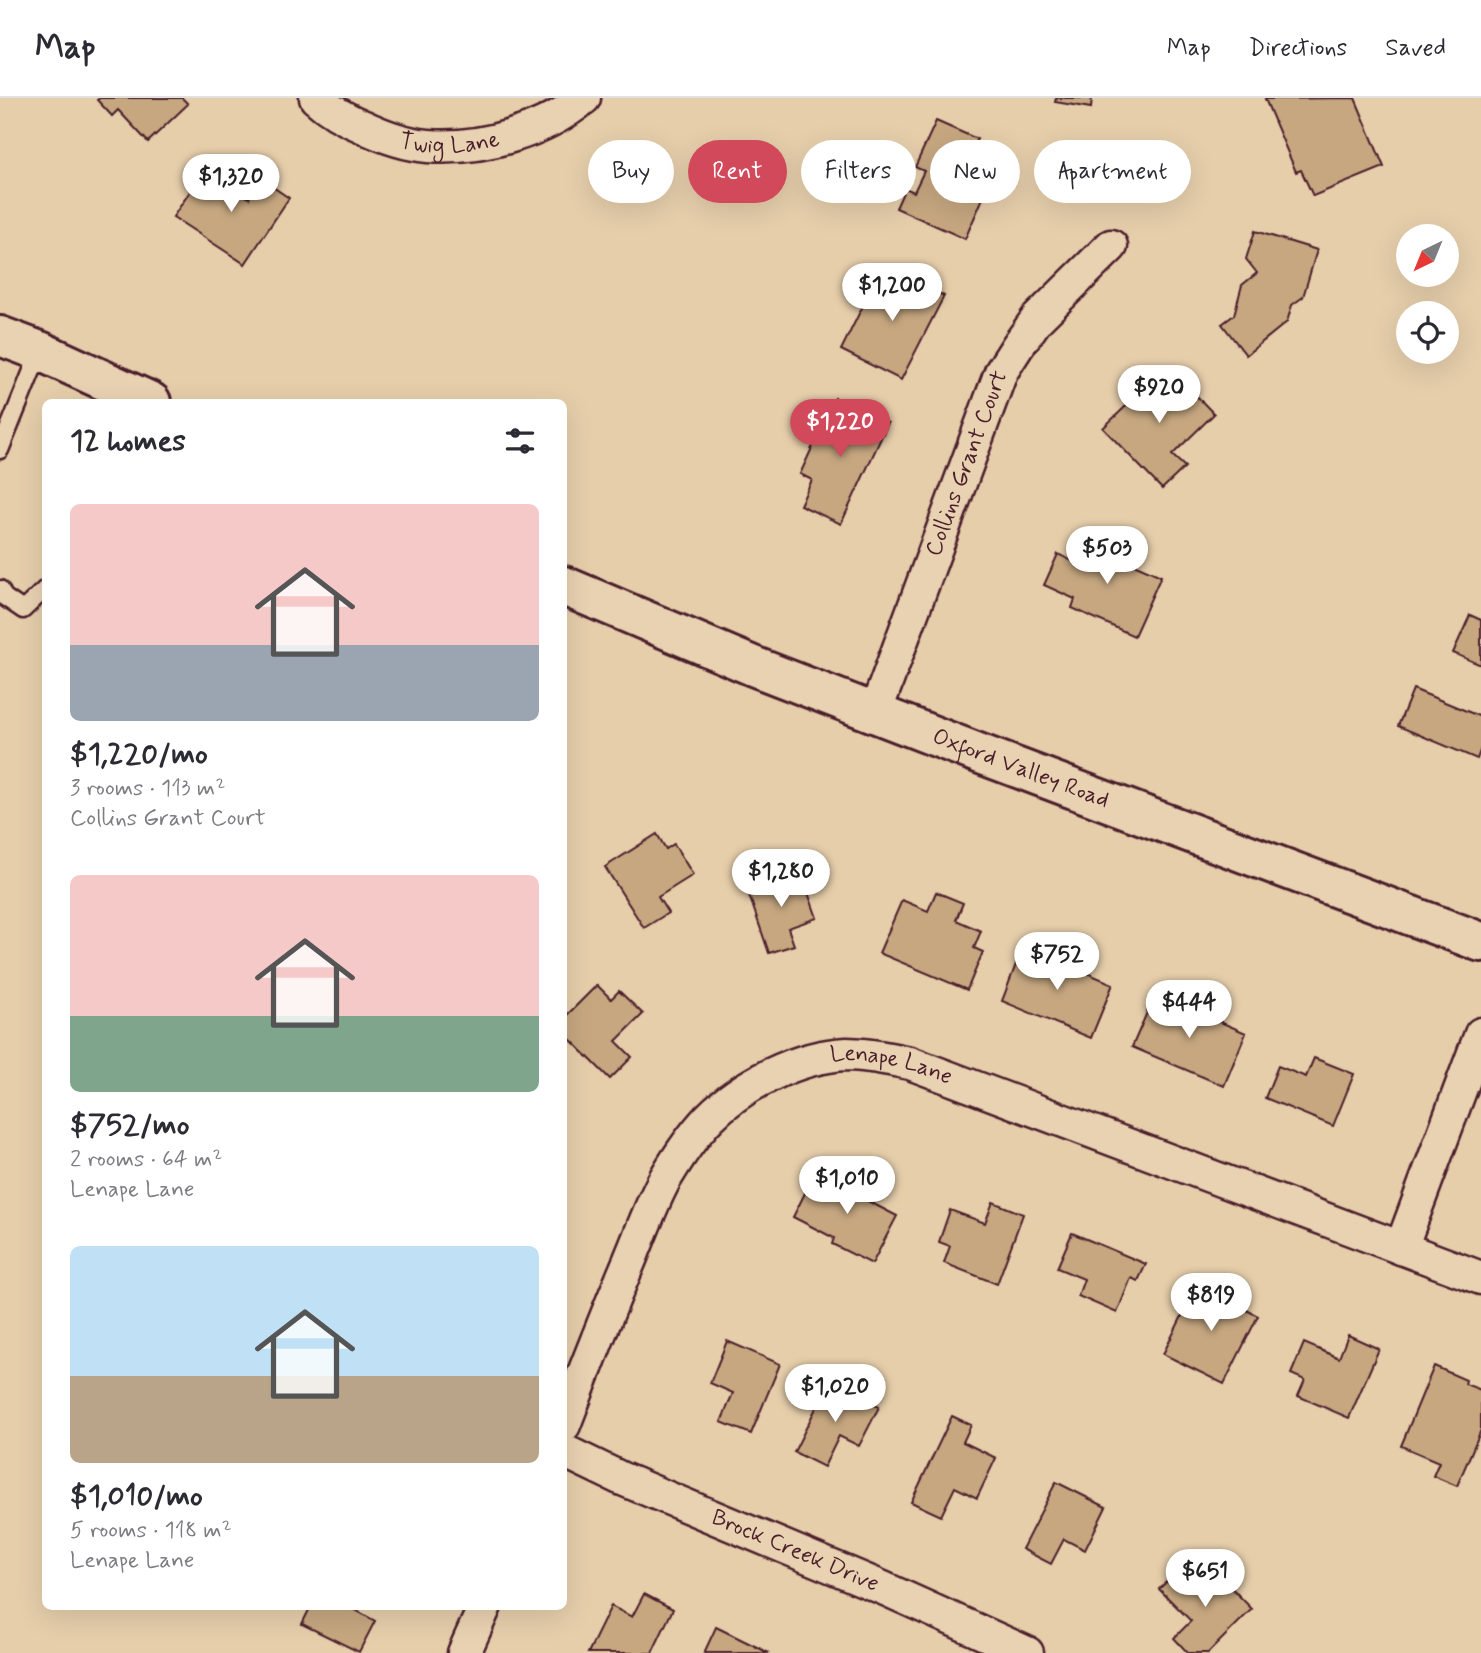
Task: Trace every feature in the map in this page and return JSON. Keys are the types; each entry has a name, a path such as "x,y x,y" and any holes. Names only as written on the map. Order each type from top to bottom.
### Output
{"street":[{"name":"Twig Lane","path":"316,98 343,118 388,138 427,146 462,146 505,138 543,125 584,98"},
{"name":"Collins Grant Court","path":"874,713 1001,372 1037,319 1111,246"},
{"path":"0,335 144,399"},
{"name":"Oxford Valley Road","path":"567,587 705,647 874,713 1481,942"},
{"path":"1481,1034 1401,1248 1481,1278"},
{"name":"Lenape Lane","path":"567,1417 610,1307 664,1181 687,1145 710,1117 741,1092 773,1073 806,1061 846,1054 910,1063 1401,1248"},
{"name":"Brock Creek Drive","path":"567,1452 620,1478 883,1588 1027,1653"},
{"path":"464,1653 483,1610"}],"lane":[{"path":"0,450 40,351"},
{"path":"0,589 4,597 23,610 42,592"}],"building":[{"path":"182,98 188,104 148,142 118,110 112,116 97,100"},
{"path":"1056,98 1092,98 1091,108 1055,102"},
{"path":"1355,98 1384,167 1313,196 1301,170 1296,172 1265,99"},
{"path":"936,121 977,139 930,140 930,203 981,203 965,239 896,208 898,203 916,203 916,188 924,171 916,165"},
{"path":"205,169 249,198 261,179 289,198 245,264 173,217"},
{"path":"1255,231 1317,250 1303,297 1292,305 1287,322 1246,355 1222,324 1234,315 1242,285 1257,273 1246,259"},
{"path":"883,265 944,296 901,380 841,350"},
{"path":"1168,366 1214,414 1172,455 1185,467 1162,489 1103,428"},
{"path":"835,398 888,423 841,524 800,505 812,480 800,474"},
{"path":"1103,538 1140,555 1136,565 1161,576 1134,636 1072,608 1075,599 1044,585 1058,554 1089,569"},
{"path":"1470,615 1481,620 1481,665 1453,653"},
{"path":"1413,689 1481,717 1481,748 1477,759 1398,726"},
{"path":"657,834 666,849 674,844 693,875 658,897 668,913 644,928 605,867"},
{"path":"800,870 817,918 788,928 794,945 769,953 747,889"},
{"path":"936,892 963,903 956,920 981,931 974,948 983,952 967,990 879,953 902,900 928,911"},
{"path":"1023,946 1113,984 1091,1038 1002,1001"},
{"path":"597,985 611,999 619,991 643,1014 616,1041 632,1057 610,1079 567,1036 567,1015"},
{"path":"1155,994 1246,1033 1224,1086 1132,1047"},
{"path":"1314,1058 1354,1074 1333,1126 1265,1098 1278,1066 1306,1077"},
{"path":"838,1166 866,1180 858,1196 897,1216 872,1264 832,1244 834,1238 793,1217 808,1187 824,1194"},
{"path":"993,1202 1023,1214 997,1284 944,1263 950,1246 939,1242 950,1210 985,1223"},
{"path":"1072,1233 1146,1264 1138,1281 1131,1278 1117,1313 1078,1296 1084,1279 1057,1268"},
{"path":"1200,1280 1225,1293 1222,1297 1258,1316 1224,1384 1163,1354"},
{"path":"1348,1335 1379,1349 1349,1418 1298,1396 1305,1380 1291,1374 1304,1343 1339,1358"},
{"path":"727,1341 780,1364 751,1434 721,1422 733,1393 710,1383"},
{"path":"1434,1366 1481,1390 1481,1430 1457,1486 1433,1476 1439,1462 1401,1446"},
{"path":"829,1382 879,1407 859,1446 839,1436 824,1467 794,1452"},
{"path":"952,1416 971,1425 963,1442 996,1458 977,1498 955,1487 941,1516 911,1502"},
{"path":"1056,1482 1106,1507 1085,1550 1064,1539 1051,1564 1022,1549"},
{"path":"1182,1567 1198,1583 1213,1569 1252,1609 1208,1653 1188,1653 1174,1638 1191,1621 1159,1589"},
{"path":"644,1594 673,1609 652,1653 588,1653 611,1606 632,1617"},
{"path":"309,1610 355,1610 375,1621 359,1652 302,1624"},
{"path":"716,1627 769,1653 704,1653"}]}
